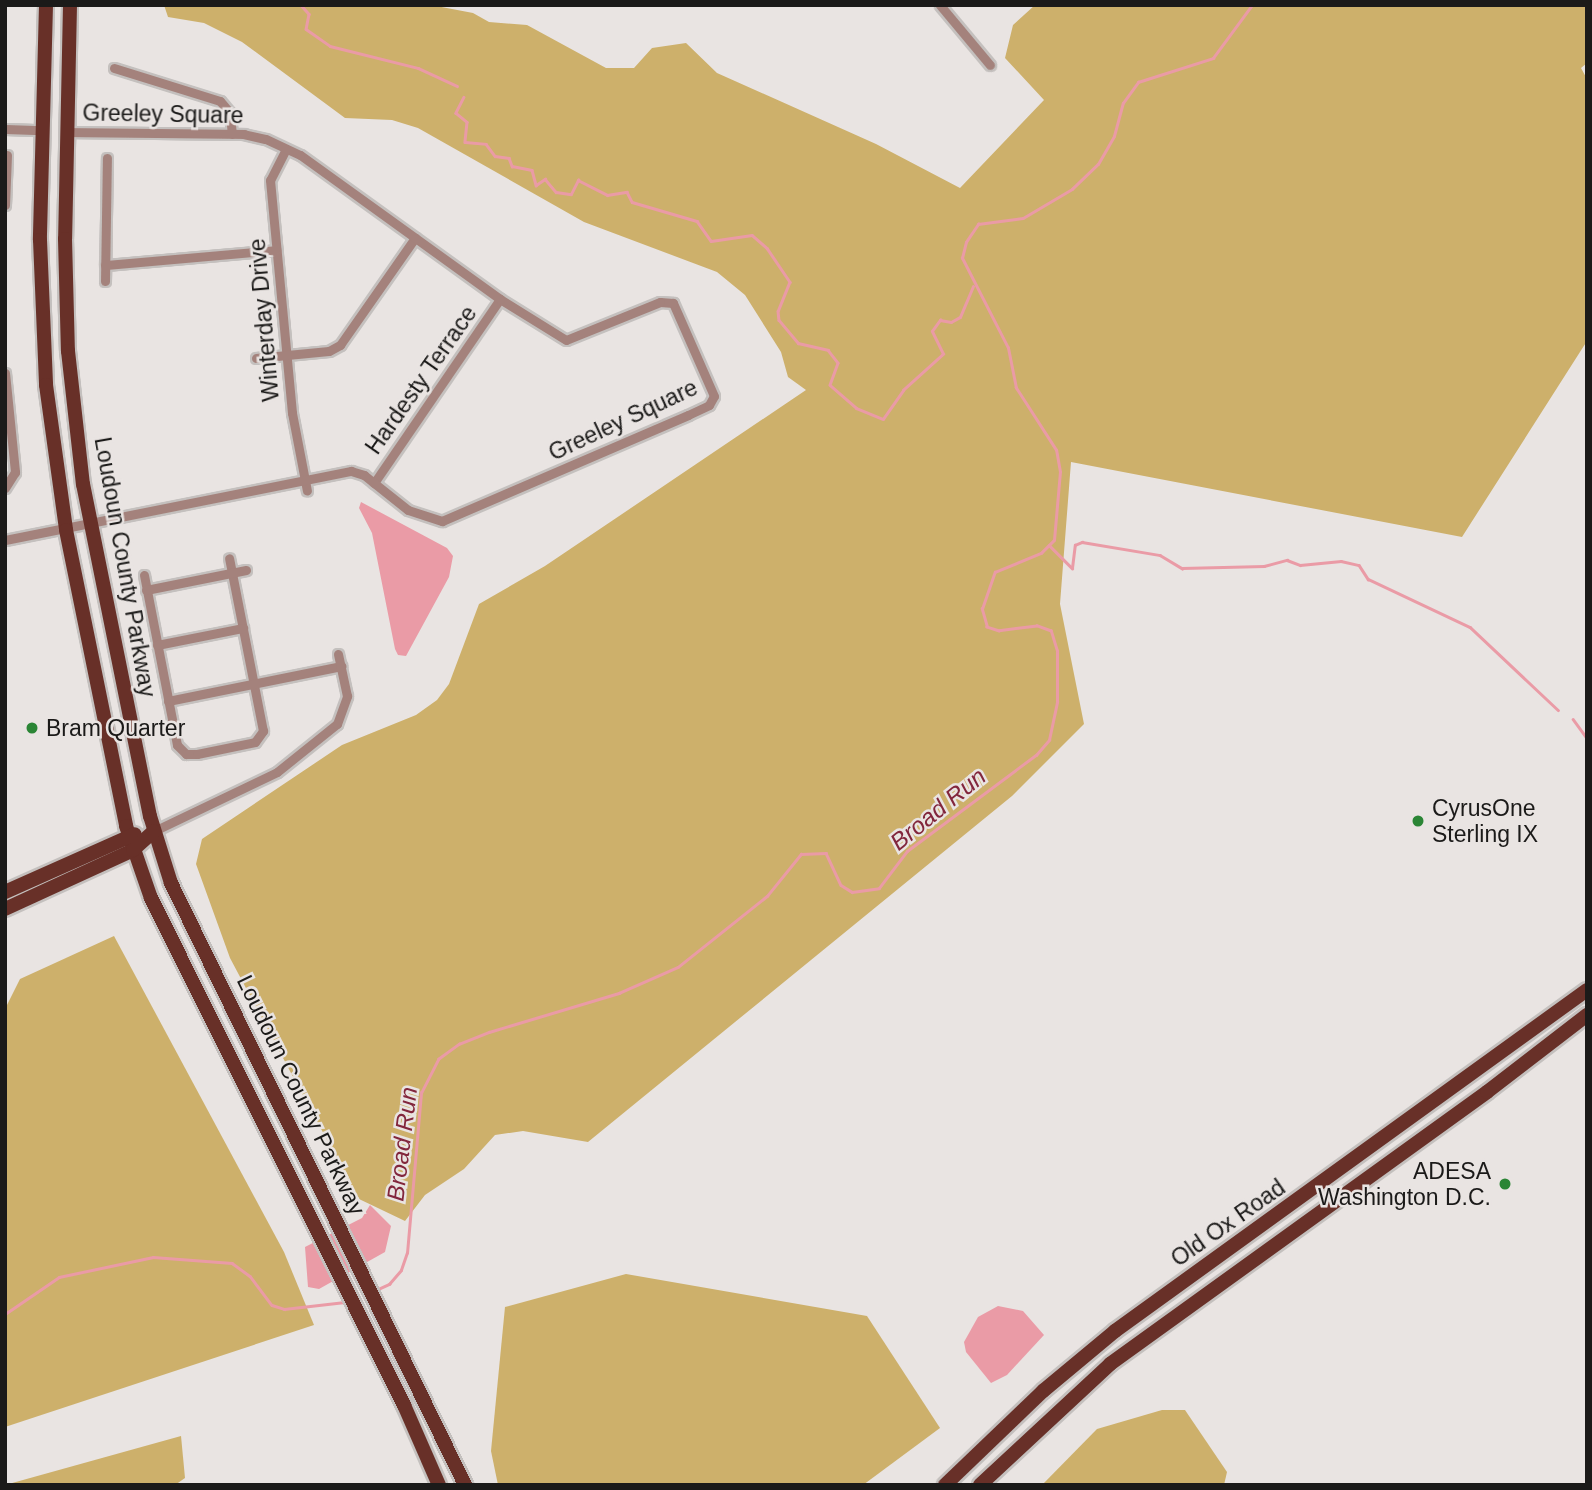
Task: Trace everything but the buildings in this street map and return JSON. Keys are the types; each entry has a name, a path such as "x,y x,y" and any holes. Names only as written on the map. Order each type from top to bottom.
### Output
{"main road":[{"name":"Loudoun County Parkway","path":"46,5 41,329 66,530 131,843 150,898 439,1485"},
{"name":"Loudoun County Parkway","path":"70,5 67,132 68,351 91,526 154,831 171,883 379,1304 465,1485"},
{"path":"5,909 154,831"},
{"path":"5,892 131,843"},
{"name":"Old Ox Road","path":"945,1485 1043,1391 1115,1331 1462,1084 1587,990"},
{"name":"Old Ox Road","path":"980,1485 1110,1364 1488,1092 1587,1014"}],"street":[{"path":"940,5 990,65"},
{"path":"114,68 220,101 230,113 232,134"},
{"path":"5,129 42,130"},
{"name":"Greeley Square","path":"5,540 91,526 351,471 374,483 408,510 442,521 688,415 713,400 673,303 660,302 566,340 500,299 286,149 255,135 67,132"},
{"name":"Winterday Drive","path":"286,149 270,180 286,355 307,491"},
{"path":"5,205 6,155"},
{"path":"104,281 107,158"},
{"path":"256,358 330,351 341,345 415,238"},
{"path":"105,265 276,250"},
{"name":"Hardesty Terrace","path":"374,483 500,299"},
{"path":"5,373 15,472 5,488"},
{"path":"144,575 180,750 192,754 221,749 255,741 262,735 229,558"},
{"path":"146,590 246,570"},
{"path":"157,645 243,628"},
{"path":"154,831 277,772 323,737 345,712 347,696 338,654"},
{"path":"168,701 341,666"}],"shaded area":[{"path":"164,5 431,5 473,13 489,22 527,25 606,68 634,68 652,48 686,43 717,73 876,144 960,188 1044,100 1005,58 1013,25 1035,5 1587,5 1587,63 1581,68 1587,79 1587,341 1462,537 1071,462 1060,604 1084,724 1012,796 588,1142 523,1131 495,1135 464,1169 425,1195 405,1221 359,1199 300,1090 230,958 196,864 202,839 342,745 416,715 437,700 449,684 479,604 545,566 806,390 788,377 781,352 745,295 717,272 584,222 418,128 392,120 345,118 242,42 204,23 168,17"},
{"path":"361,502 447,548 453,556 449,577 406,656 398,655 395,649 372,533 359,508"},
{"path":"114,936 284,1252 314,1325 5,1427 5,1009 20,979"},
{"path":"370,1205 391,1226 385,1252 319,1289 308,1287 305,1247 362,1218"},
{"path":"626,1274 867,1316 940,1428 863,1485 498,1485 491,1451 505,1307"},
{"path":"998,1306 1023,1311 1044,1335 1007,1375 991,1383 966,1352 964,1342 978,1317"},
{"path":"1162,1410 1185,1410 1227,1472 1224,1485 1042,1485 1097,1429"},
{"path":"181,1436 185,1478 175,1485 5,1485"}],"waterway":[{"path":"301,5 309,14 306,29 330,46 418,68 457,86"},
{"name":"Broad Run","path":"374,1291 389,1284 401,1270 407,1253 421,1093 438,1059 459,1044 489,1032 619,993 678,967 767,896 801,854 826,853 841,885 852,892 879,888 907,851 1036,755 1049,740 1057,702 1057,651 1051,631 1037,626 999,631 987,627 982,609 995,572 1041,553 1054,540 1060,472 1056,450 1016,388 1008,348 962,258 966,242 978,224 1023,218 1072,189 1098,164 1114,136 1123,103 1138,82 1213,58 1252,5"},
{"path":"464,97 456,113 467,122 465,142 486,144 495,156 509,158 512,166 532,170 536,185 545,179 556,192 571,194 578,180 607,195 627,192 632,202 697,221 711,241 752,235 767,248 790,282 778,311 779,320 798,343 828,350 838,363 830,385 856,408 883,419 903,390 943,354 932,331 940,320 951,322 960,317 973,287"},
{"path":"1049,545 1072,568 1075,545 1082,542 1160,555 1182,568 1264,566 1287,560 1300,565 1341,561 1359,565 1368,579 1470,627 1558,710"},
{"path":"1573,719 1587,738"},
{"name":"Broad Run","path":"5,1314 59,1277 153,1257 232,1263 250,1276 272,1305 284,1309 345,1302"}],"place":[{"name":"Bram Quarter","path":"32,728"},
{"name":"CyrusOne Sterling IX","path":"1418,821"},
{"name":"ADESA Washington D.C.","path":"1505,1184"}]}
